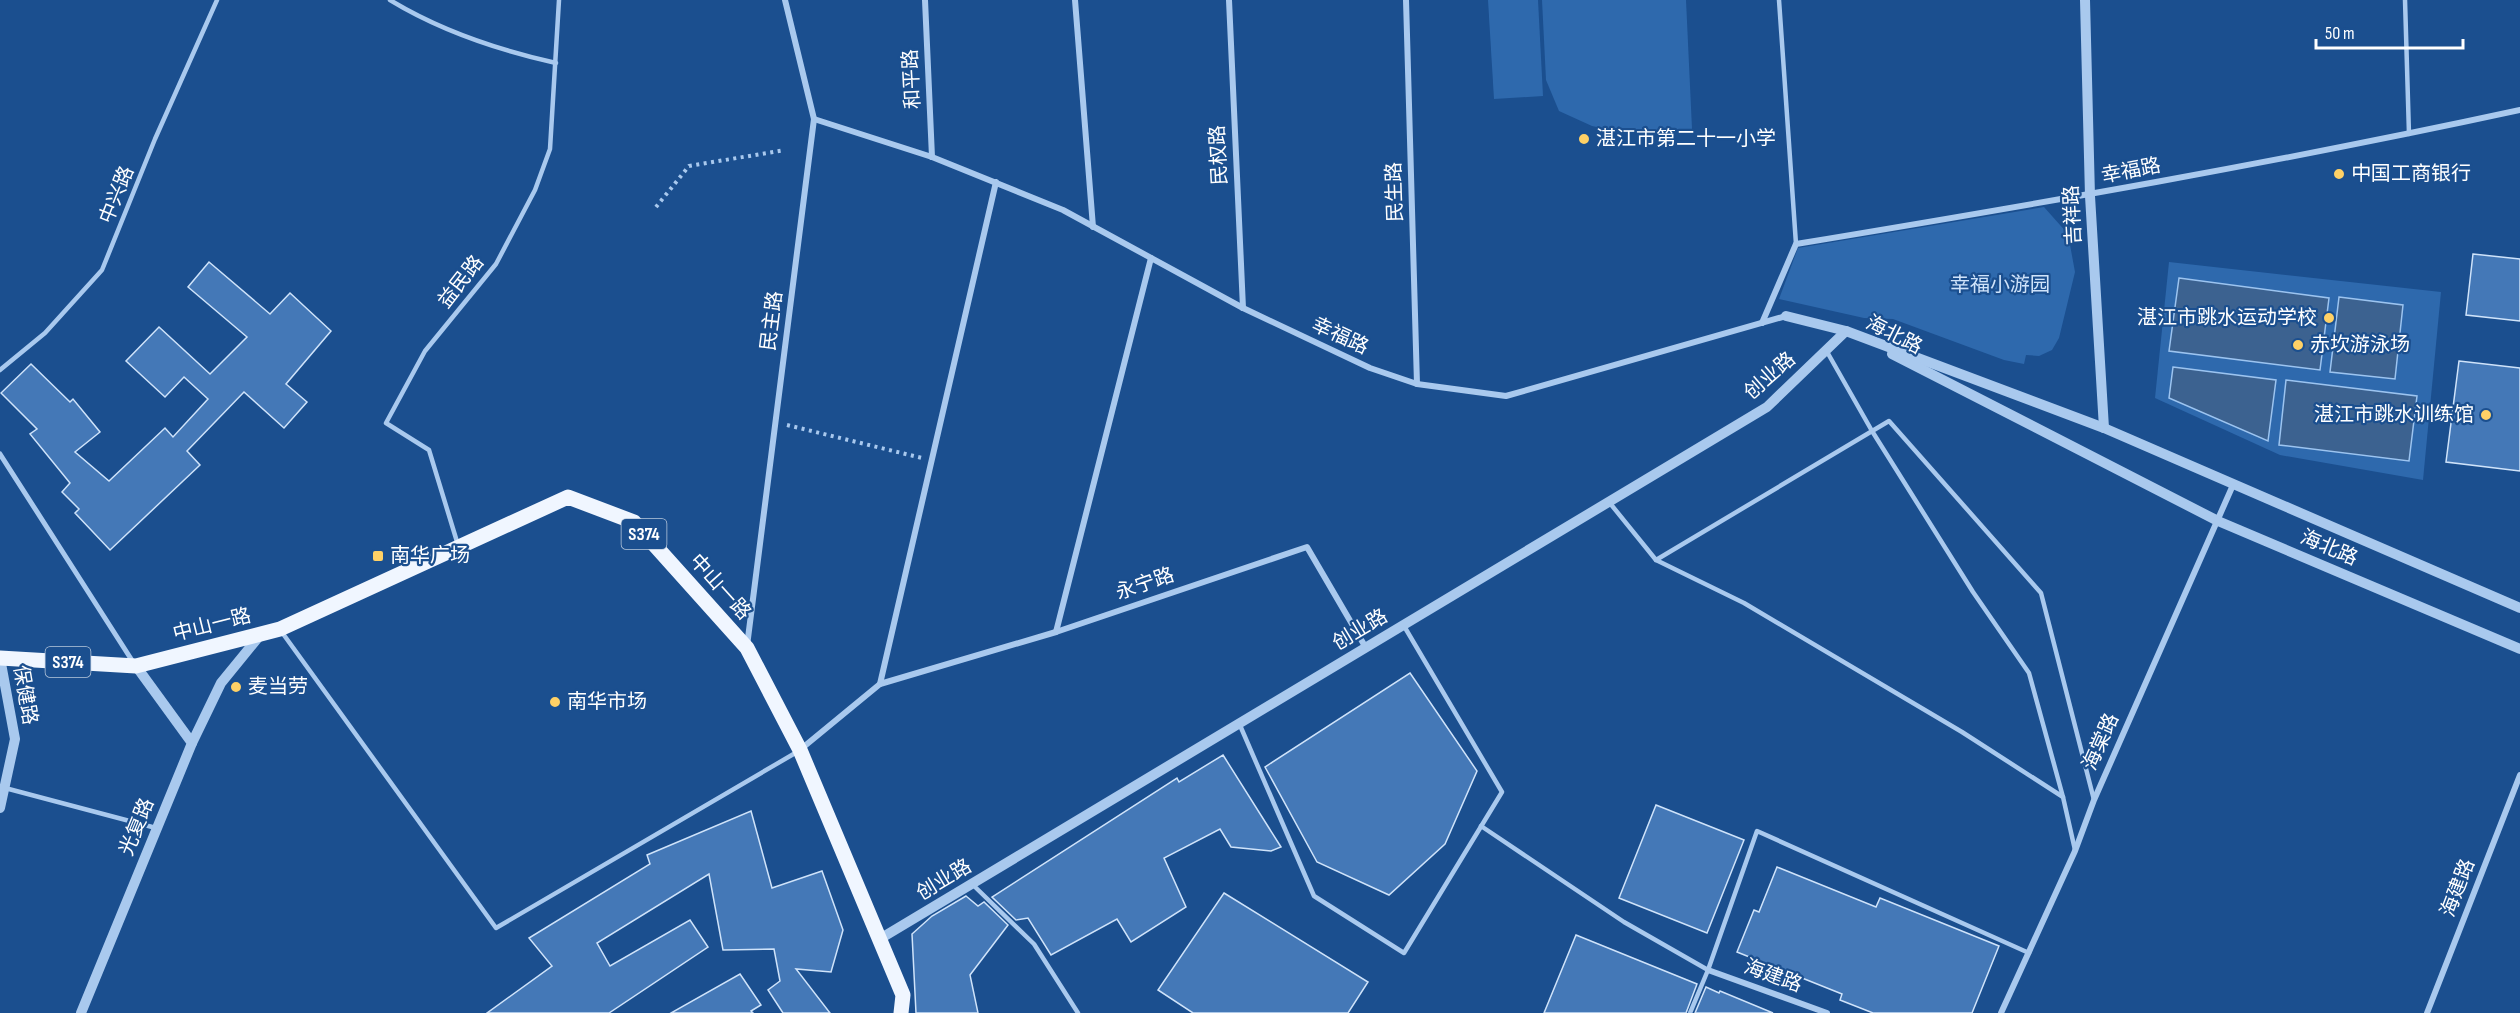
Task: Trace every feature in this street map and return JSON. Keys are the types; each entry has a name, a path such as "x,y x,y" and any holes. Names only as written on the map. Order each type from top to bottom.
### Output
{"main road":[{"name":"中山一路","path":"136,666 280,629 568,497 634,522 747,648 800,750 903,995 902,1013"},
{"name":"S374","path":"0,658 136,666"}],"street":[{"name":"民主路","path":"747,648 814,119 785,0"},
{"name":"和平路","path":"925,0 932,157"},
{"path":"1075,0 1093,227"},
{"name":"民权路","path":"1229,0 1243,308"},
{"name":"民生路","path":"1406,0 1417,384"},
{"name":"吉祥路","path":"2085,0 2090,196 2104,428"},
{"name":"幸福路","path":"1796,244 2090,196 2520,110"},
{"name":"幸福路","path":"814,119 932,157 1063,210 1243,308 1370,368 1417,384 1506,396 1786,316"},
{"path":"800,750 880,684 996,182"},
{"path":"1762,323 1796,244"},
{"path":"1056,632 1151,258"},
{"path":"1786,316 1846,331"},
{"name":"海北路","path":"1846,331 2104,428 2520,608"},
{"name":"海北路","path":"1846,331 2218,521 2520,650"},
{"name":"创业路","path":"878,940 1767,407 1846,331"},
{"path":"0,454 136,666 192,743"},
{"name":"海棠路","path":"2001,1013 2075,851 2094,800 2233,485"},
{"name":"永宁路","path":"880,684 1056,632 1307,547 1366,648"},
{"name":"光复路","path":"81,1013 156,828 220,683 261,634"},
{"name":"保健路","path":"0,658 15,739 0,808"},
{"name":"海建路","path":"2427,1013 2520,775"},
{"name":"海建路","path":"1708,970 1827,1013"}],"lane":[{"name":"中兴路","path":"0,370 45,333 102,270 155,140 217,0"},
{"path":"390,0 415,15 504,51 556,63"},
{"name":"益民路","path":"458,547 429,450 386,423 425,351 496,264 535,190 550,149 559,0"},
{"path":"1779,0 1796,244"},
{"path":"2405,0 2409,134"},
{"path":"1826,350 1872,431 1973,592 2029,673 2063,797 2075,851"},
{"path":"1656,560 1889,421 2041,593 2094,800"},
{"path":"1609,502 1656,560 1744,603 1962,732 2063,797"},
{"path":"1239,723 1314,896 1404,952 1502,792 1404,625"},
{"path":"280,629 496,928 800,750"},
{"path":"5,788 156,828"},
{"path":"1481,826 1624,922 1708,970"},
{"path":"1690,1013 1708,970 1757,831 2029,953"},
{"path":"972,884 1034,944 1078,1013"}],"path":[{"path":"656,207 689,166 785,150"},
{"path":"776,423 932,460"}],"green space":[{"path":"1488,0 1538,0 1543,96 1494,99"},
{"path":"1542,0 1686,0 1692,129 1621,132 1592,126 1559,111 1546,80"},
{"name":"幸福小游园","path":"2044,207 2068,234 2075,272 2059,338 2052,350 2039,356 2026,355 2024,364 2004,360 1893,319 1864,318 1779,299 1798,248"},
{"name":"赤坎游泳场","path":"2169,262 2441,292 2423,480 2280,455 2155,398"}],"shaded area":[{"path":"2179,278 2329,298 2320,370 2169,351"},
{"path":"2339,297 2403,305 2395,379 2330,372"},
{"path":"2173,367 2276,380 2268,441 2169,398"},
{"path":"2286,380 2417,396 2409,461 2279,445"}],"building":[{"path":"2473,254 2520,259 2520,321 2466,315"},
{"path":"209,262 270,314 290,293 331,331 286,384 307,402 284,428 244,392 187,451 200,465 110,550 75,513 79,509 62,492 70,483 30,434 37,429 1,393 31,364 70,402 73,399 100,432 75,452 109,481 165,428 173,437 208,399 184,377 165,397 126,361 159,327 210,374 247,337 188,287"},
{"name":"湛江市跳水训练馆","path":"2459,361 2520,368 2520,471 2446,462"},
{"path":"1410,673 1477,771 1445,844 1389,895 1317,862 1265,767"},
{"path":"1223,755 1281,847 1271,851 1231,847 1220,829 1164,858 1186,907 1131,942 1117,919 1051,955 1028,918 1016,920 992,897 1177,778 1179,782"},
{"path":"1656,805 1744,840 1707,933 1619,898"},
{"path":"751,811 772,888 822,871 843,930 831,972 796,969 830,1013 783,1013 768,990 780,981 774,949 723,950 709,874 597,943 610,966 690,920 708,947 609,1013 487,1013 552,966 529,938 650,864 647,855"},
{"path":"1777,867 1876,907 1880,898 1999,946 1972,1013 1873,1013 1840,1000 1842,994 1737,952 1754,910 1759,912"},
{"path":"1224,893 1368,982 1348,1013 1193,1013 1158,990"},
{"path":"966,896 978,906 984,902 1008,925 970,975 978,1013 916,1013 912,934 932,916"},
{"path":"1576,935 1697,984 1686,1013 1544,1013"},
{"path":"740,974 761,1005 751,1011 753,1013 671,1013"},
{"path":"1706,987 1719,993 1720,991 1773,1013 1695,1013"}],"place":[{"name":"湛江市第二十一小学","path":"1584,139"},
{"name":"中国工商银行","path":"2339,174"},
{"name":"湛江市跳水运动学校","path":"2329,318"},
{"name":"赤坎游泳场","path":"2298,345"},
{"name":"湛江市跳水训练馆","path":"2486,415"},
{"name":"南华广场","path":"378,556"},
{"name":"麦当劳","path":"236,687"},
{"name":"南华市场","path":"555,702"}]}
